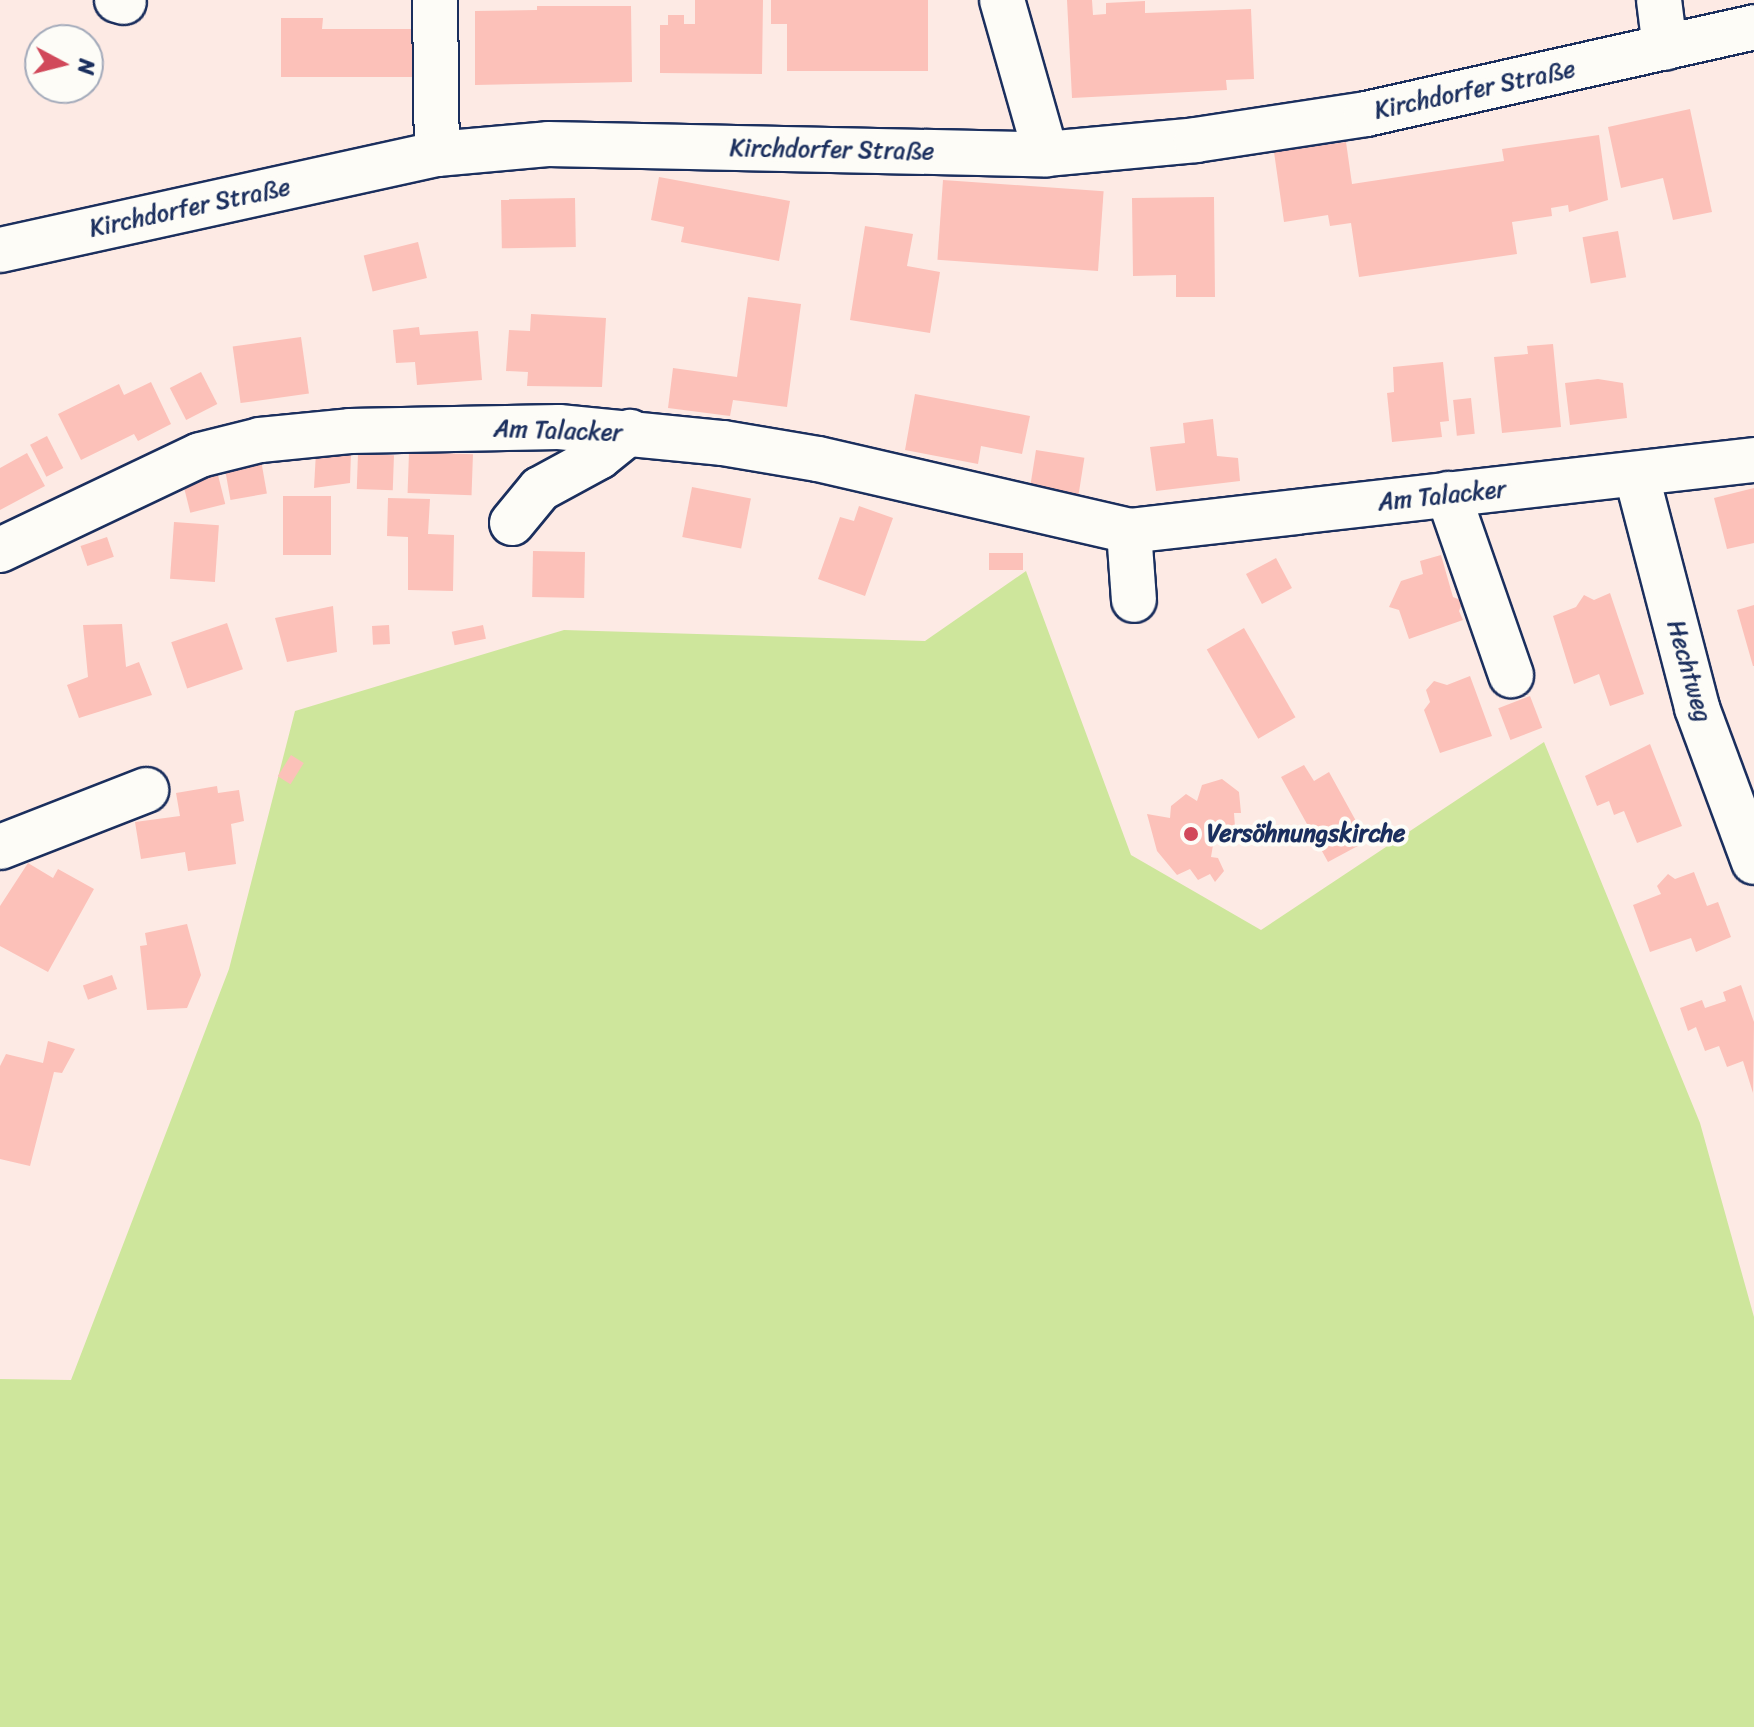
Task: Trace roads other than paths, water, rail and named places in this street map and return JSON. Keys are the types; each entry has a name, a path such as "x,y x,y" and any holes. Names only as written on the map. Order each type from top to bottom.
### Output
{"street":[{"path":"435,0 437,154"},
{"path":"1002,0 1046,154"},
{"path":"1659,0 1665,48"},
{"name":"Kirchdorfer Straße","path":"0,250 437,154 548,144 1046,154 1196,140 1366,114 1754,27"},
{"name":"Am Talacker","path":"0,550 200,455 260,440 350,431 544,427 630,432 818,459 1129,531 1448,494 1637,477 1754,460"},
{"path":"512,523 540,489 599,457 630,432"},
{"name":"Hechtweg","path":"1637,477 1697,708 1754,862"},
{"path":"1448,494 1511,675"},
{"path":"1129,531 1134,600"},
{"path":"0,847 146,790"}],"place":[{"name":"Versöhnungskirche","path":"1191,834"}]}
